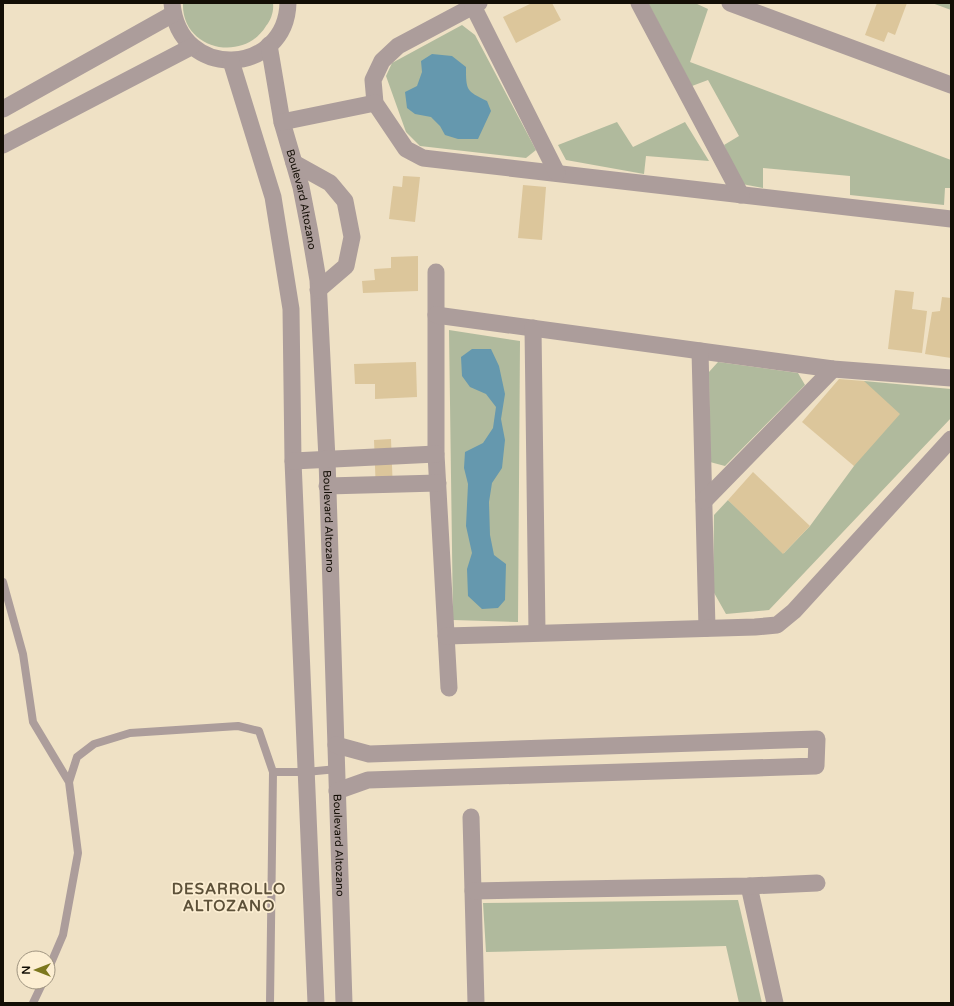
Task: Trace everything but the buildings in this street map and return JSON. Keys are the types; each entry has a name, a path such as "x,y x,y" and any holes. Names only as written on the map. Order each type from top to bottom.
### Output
{"street":[{"path":"3,109 172,9 176,26 183,37 191,47 203,55 231,61 244,59 258,54 278,35 284,23 288,3"},
{"path":"639,3 741,195"},
{"path":"730,3 951,85"},
{"path":"557,172 476,5 398,46 382,61 373,80 375,104 406,149 423,158 557,172 951,219"},
{"name":"Boulevard Altozano","path":"269,45 282,122 301,187 310,233 318,290 327,460 344,1003"},
{"path":"3,145 191,47"},
{"path":"231,61 273,196 291,309 293,461 316,1003"},
{"path":"282,122 375,104"},
{"path":"294,163 330,183 345,201 352,237 346,266 318,290"},
{"path":"436,272 436,454 449,688"},
{"path":"436,315 833,369 951,378"},
{"path":"533,328 537,632"},
{"path":"700,351 707,628"},
{"path":"704,501 833,369"},
{"path":"446,636 537,632 755,627 777,625 794,611 951,439"},
{"path":"293,461 436,454"},
{"path":"327,486 438,483"},
{"path":"336,745 369,754 817,739 816,766 368,780 337,791"},
{"path":"471,817 476,1003"},
{"path":"473,890 749,886 817,883"},
{"path":"749,886 775,1003"}],"lane":[{"path":"3,582 23,654 32,722 69,782"},
{"path":"56,951 63,935 78,853 69,782 76,757 94,744 130,733 238,726 259,731 274,772 270,1003"},
{"path":"274,772 306,772 337,769"},
{"path":"34,1003 40,990"}],"green space":[{"path":"183,3 273,3 273,12 266,26 256,38 243,45 229,48 215,46 202,41 192,31 185,19"},
{"path":"648,3 695,3 708,9 690,62 951,160 951,188 945,188 944,205 850,195 850,176 763,168 763,188 742,184 724,145 739,136 708,80 692,86"},
{"path":"932,3 951,3 951,10"},
{"path":"462,25 475,35 536,150 526,158 420,146 406,132 386,76 392,63"},
{"path":"617,122 633,147 685,122 709,161 646,156 644,174 566,160 558,145"},
{"path":"449,330 520,341 518,622 453,620"},
{"path":"718,362 798,373 805,385 725,466 710,462 709,372"},
{"path":"864,381 951,389 951,418 769,610 726,614 713,591 714,515 728,500 784,553 810,526 854,466"},
{"path":"738,900 762,1003 739,1003 726,946 486,952 483,903"}],"water":[{"path":"432,54 452,56 466,67 466,81 469,89 475,95 487,101 491,111 478,139 458,139 445,135 440,126 431,117 415,114 407,108 405,92 417,86 422,72 421,61"},
{"path":"472,349 491,349 499,366 505,394 501,419 505,440 502,468 492,483 489,502 490,535 494,555 506,564 505,600 498,608 482,609 468,596 467,569 472,553 466,526 468,484 464,468 465,452 483,443 493,428 496,407 486,394 470,387 462,376 461,357"}],"district":[{"name":"DESARROLLO ALTOZANO","path":"229,898"}]}
